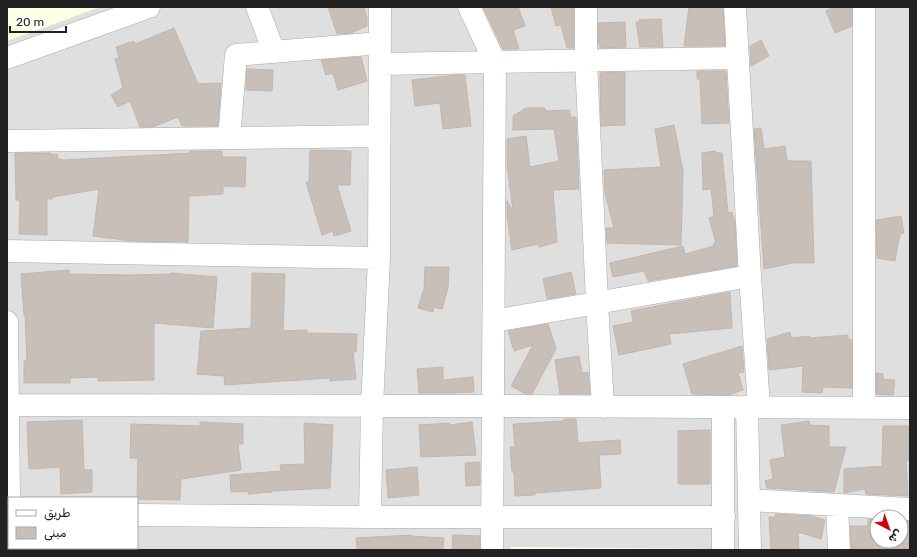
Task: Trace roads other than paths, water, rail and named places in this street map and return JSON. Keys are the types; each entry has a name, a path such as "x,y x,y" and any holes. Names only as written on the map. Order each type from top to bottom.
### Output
{"street":[{"path":"7,58 149,7"},
{"path":"257,7 274,52"},
{"path":"370,517 372,406 379,258 380,7"},
{"path":"469,7 495,62 492,550"},
{"path":"586,7 586,60 603,407"},
{"path":"735,7 750,276 753,407 749,500 750,550"},
{"path":"864,7 864,407"},
{"path":"229,138 236,55 274,52 380,53 495,62 738,58"},
{"path":"7,141 380,136"},
{"path":"7,251 379,258"},
{"path":"494,321 750,276"},
{"path":"7,322 7,406 10,497"},
{"path":"7,406 910,408"},
{"path":"723,407 723,550"},
{"path":"749,500 910,509"},
{"path":"837,505 839,550"},
{"path":"138,515 370,517 724,517"}]}
